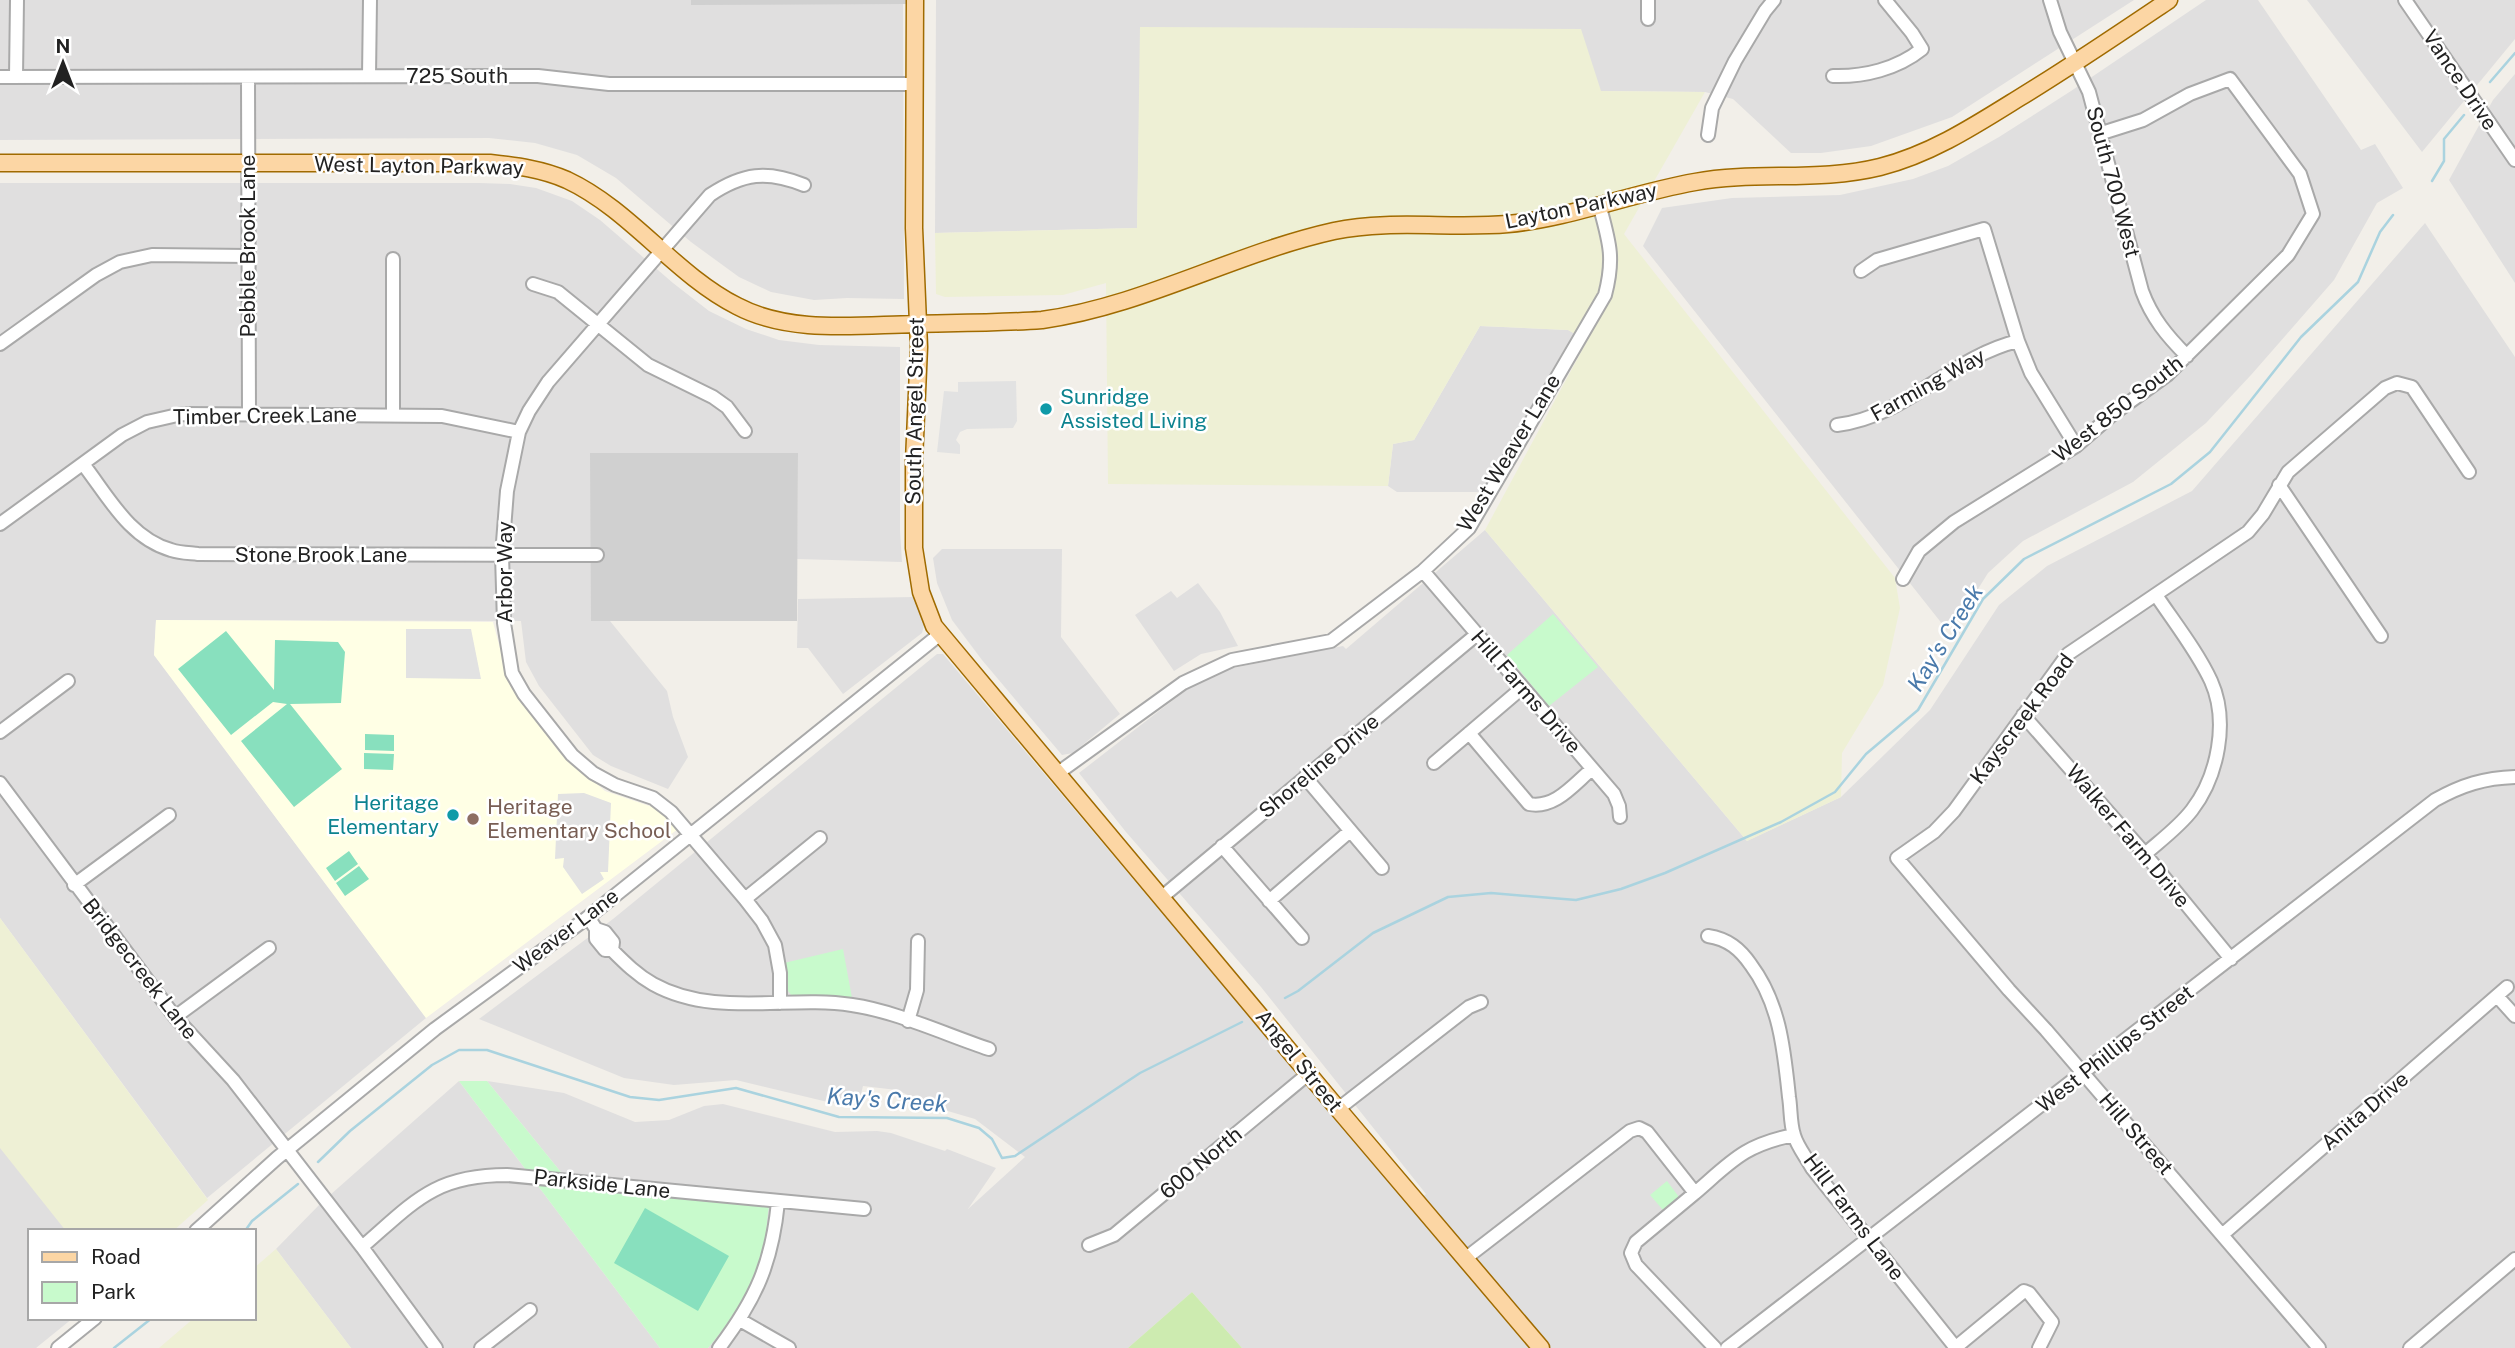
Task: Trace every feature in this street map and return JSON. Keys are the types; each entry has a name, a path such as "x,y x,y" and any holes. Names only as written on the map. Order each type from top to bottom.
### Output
{"main road":[{"name":"South Angel Street","path":"915,0 914,228 917,324 914,548 921,592 939,635 1058,773"},
{"name":"Layton Parkway","path":"917,324 1003,322 1072,316 1112,305 1292,243 1357,227 1510,224 1708,180 1844,174 1909,158 1971,128 2169,0"},
{"name":"West Layton Parkway","path":"0,163 490,163 533,168 568,181 599,200 710,291 739,308 772,319 814,325 917,324"},
{"name":"Angel Street","path":"1058,773 1308,1074 1542,1348"}],"street":[{"path":"16,0 16,77"},
{"path":"369,76 370,0"},
{"path":"1648,0 1648,19"},
{"path":"1708,135 1712,108 1741,51 1774,0"},
{"path":"1833,76 1859,77 1909,59 1922,49 1885,0"},
{"name":"South 700 West","path":"2050,0 2060,32 2090,92 2142,291 2151,314 2187,356"},
{"name":"Vance Drive","path":"2405,0 2513,154"},
{"name":"725 South","path":"0,77 538,76 608,84 914,84"},
{"name":"Pebble Brook Lane","path":"248,78 249,414"},
{"name":"West 850 South","path":"1903,579 1919,551 1954,522 2076,446 2113,414 2167,375 2288,255 2312,214 2300,174 2230,79 2190,94 2143,120 2102,133"},
{"name":"Arbor Way","path":"780,1003 775,945 762,921 745,899 671,812 653,798 615,785 593,773 575,758 524,694 512,673 508,656 502,555 507,491 519,432 548,382 710,195 731,181 758,175 783,177 804,185"},
{"name":"West Weaver Lane","path":"1058,773 1183,682 1232,660 1331,640 1423,571 1469,528 1605,295 1611,269 1610,247 1599,204"},
{"path":"1861,271 1877,260 1984,229 2018,341 2031,373 2076,446"},
{"path":"0,344 96,275 120,262 152,255 249,256"},
{"path":"393,259 393,414"},
{"path":"533,284 558,292 648,365 720,402 746,431"},
{"name":"Farming Way","path":"1837,425 1857,423 1877,416 1968,361 2018,341"},
{"name":"Kayscreek Road","path":"1898,858 1934,832 1954,811 2068,654 2248,532 2263,514 2288,472 2385,388 2397,383 2413,387 2469,472"},
{"name":"Timber Creek Lane","path":"0,524 122,435 147,422 182,414 393,414 464,418 519,432"},
{"name":"Stone Brook Lane","path":"83,464 127,523 144,538 171,550 198,554 597,555"},
{"path":"2279,485 2381,636"},
{"name":"Hill Farms Drive","path":"1423,571 1614,794 1620,817"},
{"path":"2145,854 2182,821 2202,795 2215,761 2219,737 2218,707 2211,682 2155,594"},
{"name":"Weaver Lane","path":"198,1229 286,1150 435,1029 587,918 939,635"},
{"name":"Shoreline Drive","path":"1162,897 1476,635"},
{"path":"0,732 68,681"},
{"path":"1434,763 1522,688"},
{"name":"Walker Farm Drive","path":"2023,715 2145,854 2231,959"},
{"path":"1469,733 1529,804 1551,804 1592,769"},
{"path":"1305,777 1382,868"},
{"name":"West Phillips Street","path":"1727,1348 2435,800 2462,785 2492,778 2515,777"},
{"name":"Bridgecreek Lane","path":"0,783 175,1017 233,1080 436,1348"},
{"path":"74,885 169,815"},
{"path":"1269,901 1350,831"},
{"path":"745,899 820,838"},
{"path":"1222,846 1302,938"},
{"name":"Hill Street","path":"1898,858 2319,1348"},
{"path":"587,918 596,929 605,932 613,942 612,950 632,970 654,985 683,997 712,1002 850,1004 874,1009 989,1049"},
{"name":"Hill Farms Lane","path":"1708,936 1727,941 1744,954 1762,979 1773,1004 1784,1047 1794,1135 1812,1168 1956,1348"},
{"path":"908,1021 917,990 918,941"},
{"path":"175,1017 269,948"},
{"name":"Anita Drive","path":"2222,1235 2502,991 2515,1016"},
{"path":"1338,1109 1469,1007 1482,1002"},
{"name":"600 North","path":"1089,1245 1114,1235 1308,1074"},
{"path":"1466,1258 1630,1131 1639,1128 1647,1132 1696,1193"},
{"path":"1715,1348 1636,1265 1631,1253 1636,1242 1745,1150 1769,1140 1794,1135"},
{"name":"Parkside Lane","path":"362,1247 419,1197 462,1178 484,1175 864,1209"},
{"path":"719,1348 740,1320 761,1279 774,1240 778,1202"},
{"path":"2410,1348 2515,1259"},
{"path":"1956,1348 2024,1291 2029,1293 2052,1322 2039,1348"},
{"path":"481,1348 530,1310"},
{"path":"58,1348 93,1320"},
{"path":"740,1320 789,1348"}],"shaded area":[{"path":"0,0 903,0 904,299 814,300 771,292 739,277 691,242 616,178 577,155 535,143 489,138 0,140"},
{"path":"691,0 907,0 906,4 691,5"},
{"path":"936,0 2134,0 1952,117 1871,146 1821,153 1791,153 1733,99 1705,92 1601,91 1141,27 1137,228 935,233"},
{"path":"2206,0 2258,0 2361,150 2375,144 2403,188 2377,203 2334,280 2206,423 2133,482 2023,541 1988,573 1968,605 1947,630 1643,246 1662,208 1732,198 1840,195 1913,179 1948,166 2071,91"},
{"path":"2307,0 2515,0 2515,39 2422,152"},
{"path":"1140,27 1581,29 1601,91 1705,92 1624,234 1895,578 1900,608 1883,685 1842,753 1841,797 1747,841 1485,530 1587,341 1568,330 1480,326 1414,440 1393,444 1388,486 1108,484 1106,283 1063,295 945,297 936,294 935,233 1137,228"},
{"path":"2515,74 2515,283 2449,180 2493,100"},
{"path":"0,183 479,183 536,188 572,201 600,220 709,311 746,329 779,340 819,345 900,347 902,562 797,559 798,453 591,621 610,621 667,691 673,717 688,757 668,789 611,766 593,755 539,686 526,662 521,621 156,620 154,655 426,1018 207,1198 0,918"},
{"path":"2425,223 2515,357 2515,1348 1541,1348 1418,1201 1426,1194 1261,987 1126,832 1079,773 1195,683 1228,669 1343,646 1346,649 1485,530 1747,841 1841,797 1930,710 1999,605 2047,566 2192,491"},
{"path":"1480,326 1568,330 1574,333 1481,492 1397,492 1388,486 1393,444 1414,440"},
{"path":"1016,381 1017,421 1013,428 967,429 960,432 956,440 960,445 960,454 937,452 944,391 958,392 958,382"},
{"path":"590,453 798,453 797,621 591,621"},
{"path":"942,549 1062,549 1061,637 1120,714 1073,753 1062,755 952,620 937,583 933,558"},
{"path":"1198,583 1220,612 1238,646 1201,654 1174,671 1135,615 1171,591 1177,598"},
{"path":"914,597 925,622 922,633 843,694 808,648 797,648 798,599"},
{"name":"Heritage Elementary School","path":"156,620 493,622 510,686 559,752 605,791 661,810 678,829 426,1018 154,655"},
{"path":"406,629 471,629 481,679 406,678"},
{"path":"937,654 943,654 1529,1348 1242,1348 1192,1292 1128,1348 708,1348 742,1299 751,1280 759,1259 768,1206 573,1187 487,1081 564,1093 635,1122 669,1120 704,1106 723,1104 835,1132 891,1133 945,1151 947,1149 996,1168 968,1209 1025,1157 975,1119 934,1107 897,1090 863,1086 857,1109 736,1080 674,1085 624,1078 479,1019 613,919"},
{"path":"584,793 611,803 608,872 600,872 604,879 582,894 563,867 564,858 555,859 558,794"},
{"path":"0,918 208,1200 175,1229 64,1229 0,1148"},
{"path":"459,1081 660,1348 351,1348 276,1249 321,1203"},
{"path":"0,1146 66,1229 28,1229 28,1320 71,1320 36,1348 0,1348"},
{"path":"276,1249 351,1348 159,1348 192,1320 256,1320 256,1266"}],"green space":[{"path":"1553,614 1598,667 1549,706 1507,655"},
{"path":"226,631 274,690 275,640 338,642 345,652 341,703 290,704 342,769 294,807 241,741 287,704 273,702 231,735 178,669"},
{"path":"365,734 394,735 394,751 365,750"},
{"path":"364,753 394,754 393,770 364,769"},
{"path":"349,851 358,864 335,881 326,868"},
{"path":"359,866 369,879 345,896 336,883"},
{"path":"843,949 852,998 792,996 788,991 784,963"},
{"path":"459,1081 487,1081 573,1187 769,1206 765,1239 750,1283 727,1324 708,1348 660,1348"},
{"path":"1667,1181 1679,1197 1663,1210 1650,1195"},
{"path":"645,1208 729,1256 698,1311 614,1263"},
{"path":"1192,1292 1242,1348 1128,1348"}],"waterway":[{"name":"Kay's Creek","path":"2490,82 2515,53"},
{"name":"Kay's Creek","path":"2432,181 2444,161 2444,139 2464,115"},
{"name":"Kay's Creek","path":"1285,998 1373,933 1448,897 1491,893 1576,900 1621,889 1665,873 1781,822 1835,792 1866,754 1918,710 1983,599 2024,559 2171,484 2210,452 2301,337 2358,282 2380,232 2393,215"},
{"name":"Kay's Creek","path":"318,1162 350,1131 432,1065 459,1050 487,1050 630,1097 659,1100 736,1088 839,1117 947,1118 979,1128 992,1139 1002,1158 1015,1156 1140,1073 1242,1022"},
{"name":"Kay's Creek","path":"246,1229 252,1221 298,1184"},
{"name":"Kay's Creek","path":"114,1348 149,1320"}],"place":[{"name":"Sunridge Assisted Living","path":"1046,409"},
{"name":"Heritage Elementary","path":"453,815"},
{"name":"Heritage Elementary School","path":"473,819"}]}
